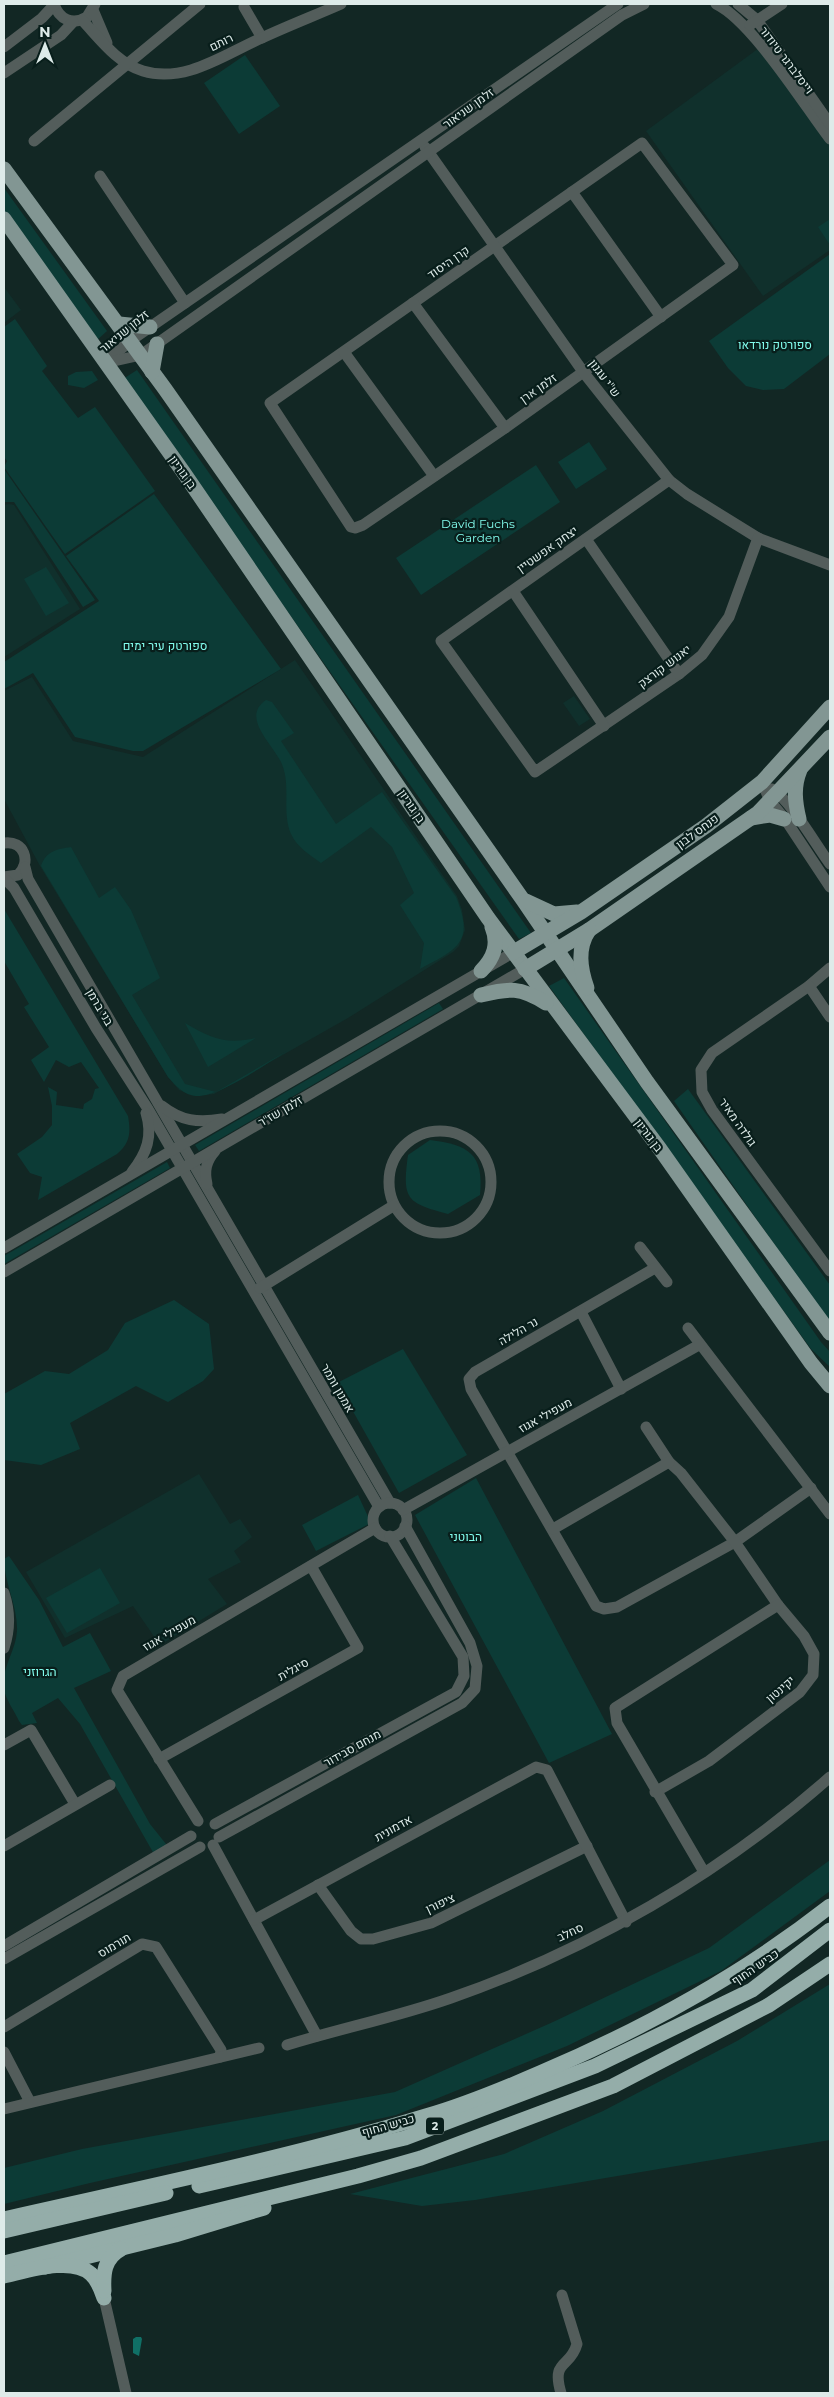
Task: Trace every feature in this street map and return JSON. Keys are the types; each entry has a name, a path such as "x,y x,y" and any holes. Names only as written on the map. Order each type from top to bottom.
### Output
{"highway":[{"path":"4,2219 200,2175 360,2135 428,2116 511,2085 590,2052 667,2013 776,1946 830,1906"},
{"name":"כביש החוף","path":"4,2231 405,2138 595,2066 752,1990 830,1930"},
{"name":"2","path":"4,2263 358,2176 421,2158 614,2086 769,2005 830,1964"},
{"path":"4,2276 224,2222 358,2176"},
{"path":"104,2298 103,2276 107,2261 113,2254 123,2248"},
{"path":"45,2267 62,2265 81,2267 96,2280 104,2298"}],"main road":[{"path":"4,169 141,355 523,900 556,951 653,1090 830,1333"},
{"name":"בן גוריון","path":"4,219 104,363 184,473 488,918 553,1008 660,1149 811,1363 830,1386"},
{"path":"119,324 150,327"},
{"path":"152,372 157,344"},
{"name":"פנחס לבון","path":"546,934 706,826 762,782 830,707"},
{"name":"פנחס לבון","path":"556,951 749,819 774,797 830,737"},
{"path":"749,819 764,815 791,819 800,768"},
{"path":"523,900 554,914 563,915 581,912"},
{"path":"481,971 491,961 495,948 494,932 488,918"},
{"path":"589,930 582,944 581,966 593,1004"},
{"name":"זלמן שז\"ר","path":"514,952 546,934"},
{"name":"זלמן שז\"ר","path":"525,969 556,951"},
{"path":"481,995 510,989 520,990 529,993 553,1008"}],"street":[{"path":"4,47 42,18 54,4"},
{"name":"רותם","path":"54,4 61,16 78,21 128,64 143,71 171,75 198,68 339,4"},
{"path":"34,140 200,4"},
{"name":"זלמן שניאור","path":"104,363 150,327 618,4"},
{"name":"זלמן שניאור","path":"104,363 141,355 622,15 644,4"},
{"name":"וייסלברגר טיודור","path":"716,4 723,7 756,38 830,139"},
{"name":"וייסלברגר טיודור","path":"738,4 757,20 830,124"},
{"path":"746,28 782,4"},
{"path":"4,73 61,35 94,7"},
{"name":"רותם","path":"94,7 111,51"},
{"path":"244,7 262,38"},
{"name":"ש\"י עגנון","path":"420,139 584,373 669,480 687,494 758,538 830,565"},
{"name":"קרן היסוד","path":"355,528 350,526 270,403 642,143 733,265"},
{"path":"100,176 185,303"},
{"path":"572,192 661,317"},
{"name":"זלמן ארן","path":"355,528 505,428 733,265"},
{"path":"413,303 505,428"},
{"path":"344,352 434,476"},
{"name":"יצחק אפשטיין","path":"535,772 441,641 669,480"},
{"name":"יאנוש קורצק","path":"535,772 679,674 702,655 729,617 758,538"},
{"path":"586,539 679,674"},
{"path":"513,590 604,726"},
{"path":"762,782 810,846 830,887"},
{"name":"בני ברמן","path":"6,840 23,851 24,867 28,879 182,1145"},
{"path":"810,846 830,864"},
{"path":"4,877 18,875 24,867"},
{"name":"בני ברמן","path":"4,877 14,888 96,1028 172,1151"},
{"name":"זלמן שז\"ר","path":"4,1248 514,952"},
{"name":"גולדה מאיר","path":"830,968 809,986 712,1053 701,1070 702,1092 712,1110 830,1271"},
{"name":"זלמן שז\"ר","path":"4,1272 525,969"},
{"path":"809,986 830,1017"},
{"path":"130,1175 145,1153 150,1135 146,1113 132,1084"},
{"path":"159,1104 172,1114 186,1120 201,1121 228,1118"},
{"path":"438,1130 454,1132 470,1139 486,1156 491,1173 489,1200 475,1220 460,1229 445,1233 427,1232 416,1228 402,1217 393,1206 388,1188 389,1170 393,1159 404,1145 420,1134 438,1130"},
{"name":"אמנון ותמר","path":"182,1145 195,1190 254,1292 331,1438 384,1505"},
{"path":"208,1188 207,1162 219,1146"},
{"name":"אמנון ותמר","path":"172,1151 208,1188 264,1285 384,1505"},
{"path":"156,1183 168,1181 183,1182 195,1190"},
{"path":"254,1292 393,1206"},
{"path":"640,1247 666,1282"},
{"name":"נר הלילה","path":"507,1452 471,1388 469,1379 475,1372 655,1268"},
{"path":"581,1312 621,1388"},
{"path":"688,1328 699,1345 830,1514"},
{"name":"מעפילי אגוז","path":"403,1510 699,1345"},
{"name":"יקינטון","path":"646,1427 669,1462 735,1542 778,1605 804,1636 814,1654 813,1675 800,1692 709,1761 655,1792"},
{"path":"507,1452 596,1606 604,1609 617,1607 735,1542 811,1488"},
{"path":"552,1529 669,1462"},
{"path":"384,1505 403,1510 407,1520 400,1533 390,1536 379,1532 375,1528 373,1517 384,1505"},
{"name":"מנחם סבידור","path":"216,1841 462,1703 475,1689 478,1666 470,1643 405,1526"},
{"name":"מעפילי אגוז","path":"198,1821 117,1690 123,1676 375,1528"},
{"name":"מנחם סבידור","path":"215,1824 456,1692 464,1676 465,1666 463,1657 390,1536"},
{"name":"סיגלית","path":"159,1760 358,1648 311,1566"},
{"path":"4,1594 7,1603 8,1634 4,1648"},
{"path":"704,1872 655,1792 617,1723 615,1708 778,1605"},
{"path":"4,1745 30,1730 75,1804"},
{"name":"אדמונית","path":"254,1920 536,1767 546,1770 587,1846"},
{"name":"סחלב","path":"288,2045 398,2016 452,1998 500,1980 626,1922 751,1842 830,1777"},
{"path":"4,1846 110,1785"},
{"path":"200,1846 191,1836 192,1827 198,1821 207,1819 215,1824 216,1841 254,1920 317,2036"},
{"path":"4,1946 191,1836"},
{"path":"4,1959 200,1846 216,1841"},
{"path":"587,1846 626,1922"},
{"name":"ציפורן","path":"318,1885 351,1930 361,1939 373,1939 431,1923 587,1846"},
{"name":"תורמוס","path":"4,2027 142,1944 156,1947 221,2050 220,2057"},
{"path":"4,2109 260,2048"},
{"path":"4,2052 30,2102"},
{"path":"560,2393 557,2380 559,2369 572,2354 577,2344 562,2295"},
{"path":"104,2298 126,2393"}],"shaded area":[{"path":"759,48 830,141 830,250 763,296 646,131"},
{"path":"4,287 21,310 4,323"},
{"path":"4,505 14,505 80,609 4,657"},
{"path":"295,660 457,896 462,910 465,930 459,946 453,952 348,1018 214,1094 194,1096 179,1090 168,1077 40,866 4,799 4,691 32,677 73,741 143,757"},
{"path":"574,696 590,719 579,726 563,703"},
{"path":"199,1474 230,1524 240,1519 252,1537 234,1551 241,1562 208,1579 227,1604 160,1645 133,1606 65,1638 26,1572"},
{"path":"141,2337 142,2339 139,2356 133,2353 133,2339"}],"green space":[{"path":"245,55 280,106 239,134 204,83"},
{"path":"4,188 107,331 96,341 4,214"},
{"path":"830,219 830,245 818,227"},
{"name":"ספורטק נורדאו","path":"830,254 830,354 784,389 763,390 746,386 728,368 709,341"},
{"path":"15,319 47,366 42,371 78,418 95,407 155,491 65,554 4,467 7,461 4,457 4,327"},
{"path":"137,370 531,933 519,939 123,379"},
{"path":"92,371 98,380 84,388 68,385 68,376 76,372"},
{"path":"589,442 607,469 576,489 558,462"},
{"name":"David Fuchs Garden","path":"536,465 560,502 421,595 396,558"},
{"path":"4,469 95,600 83,607 14,502 4,502"},
{"name":"ספורטק עיר ימים","path":"154,494 281,669 143,751 133,751 75,737 33,673 4,689 4,662 99,601 66,556"},
{"path":"46,567 69,603 46,616 24,579"},
{"path":"266,700 272,702 294,733 281,741 336,824 382,792 456,897 464,925 463,935 453,950 420,969 424,943 400,905 414,893 392,847 371,827 321,863 297,843 288,825 284,771 281,762 260,730 257,722 256,714 259,707"},
{"path":"71,847 99,898 115,887 131,910 160,978 132,995 185,1084 215,1092 196,1096 188,1094 180,1090 168,1077 41,866 49,854"},
{"path":"4,909 128,1116 129,1122 127,1142 117,1154 38,1200 42,1177 30,1173 17,1154 42,1137 52,1125 52,1106 48,1087 57,1092 56,1105 83,1109 84,1104 92,1099 95,1089 99,1088 81,1062 69,1067 56,1060 44,1082 31,1060 49,1047 24,1007 29,1004 4,961"},
{"path":"564,978 821,1342 830,1352 830,1367 811,1349 549,986"},
{"path":"439,1003 443,1009 199,1151 195,1145"},
{"path":"185,1023 219,1039 235,1041 256,1038 208,1067"},
{"path":"287,1051 242,1079 219,1090"},
{"path":"688,1089 830,1285 830,1324 674,1101"},
{"path":"430,1140 464,1149 476,1160 479,1169 481,1181 480,1195 448,1214 415,1202 407,1190 406,1170 408,1155"},
{"path":"167,1162 170,1168 4,1264 4,1256"},
{"path":"174,1300 209,1324 214,1369 203,1381 168,1402 136,1386 70,1423 80,1449 41,1465 4,1460 4,1394 45,1371 69,1374 108,1350 125,1323"},
{"path":"403,1349 467,1455 399,1493 337,1383"},
{"name":"הבוטני","path":"476,1478 612,1734 549,1763 415,1515"},
{"path":"358,1495 371,1523 316,1551 302,1525"},
{"name":"הגרוזני","path":"9,1556 39,1600 63,1647 90,1633 111,1671 74,1688 150,1824 170,1849 154,1854 80,1724 58,1698 32,1713 37,1723 22,1725 19,1721 7,1698 3,1683 17,1631 17,1622 6,1577 4,1559"},
{"path":"100,1568 120,1603 67,1633 46,1598"},
{"path":"830,1860 830,1891 721,1971 567,2046 396,2115 4,2204 4,2168 82,2149 395,2092 553,2022 709,1948"},
{"path":"830,1984 830,2140 475,2200 422,2206 350,2194 504,2154 603,2111 737,2041"}]}
